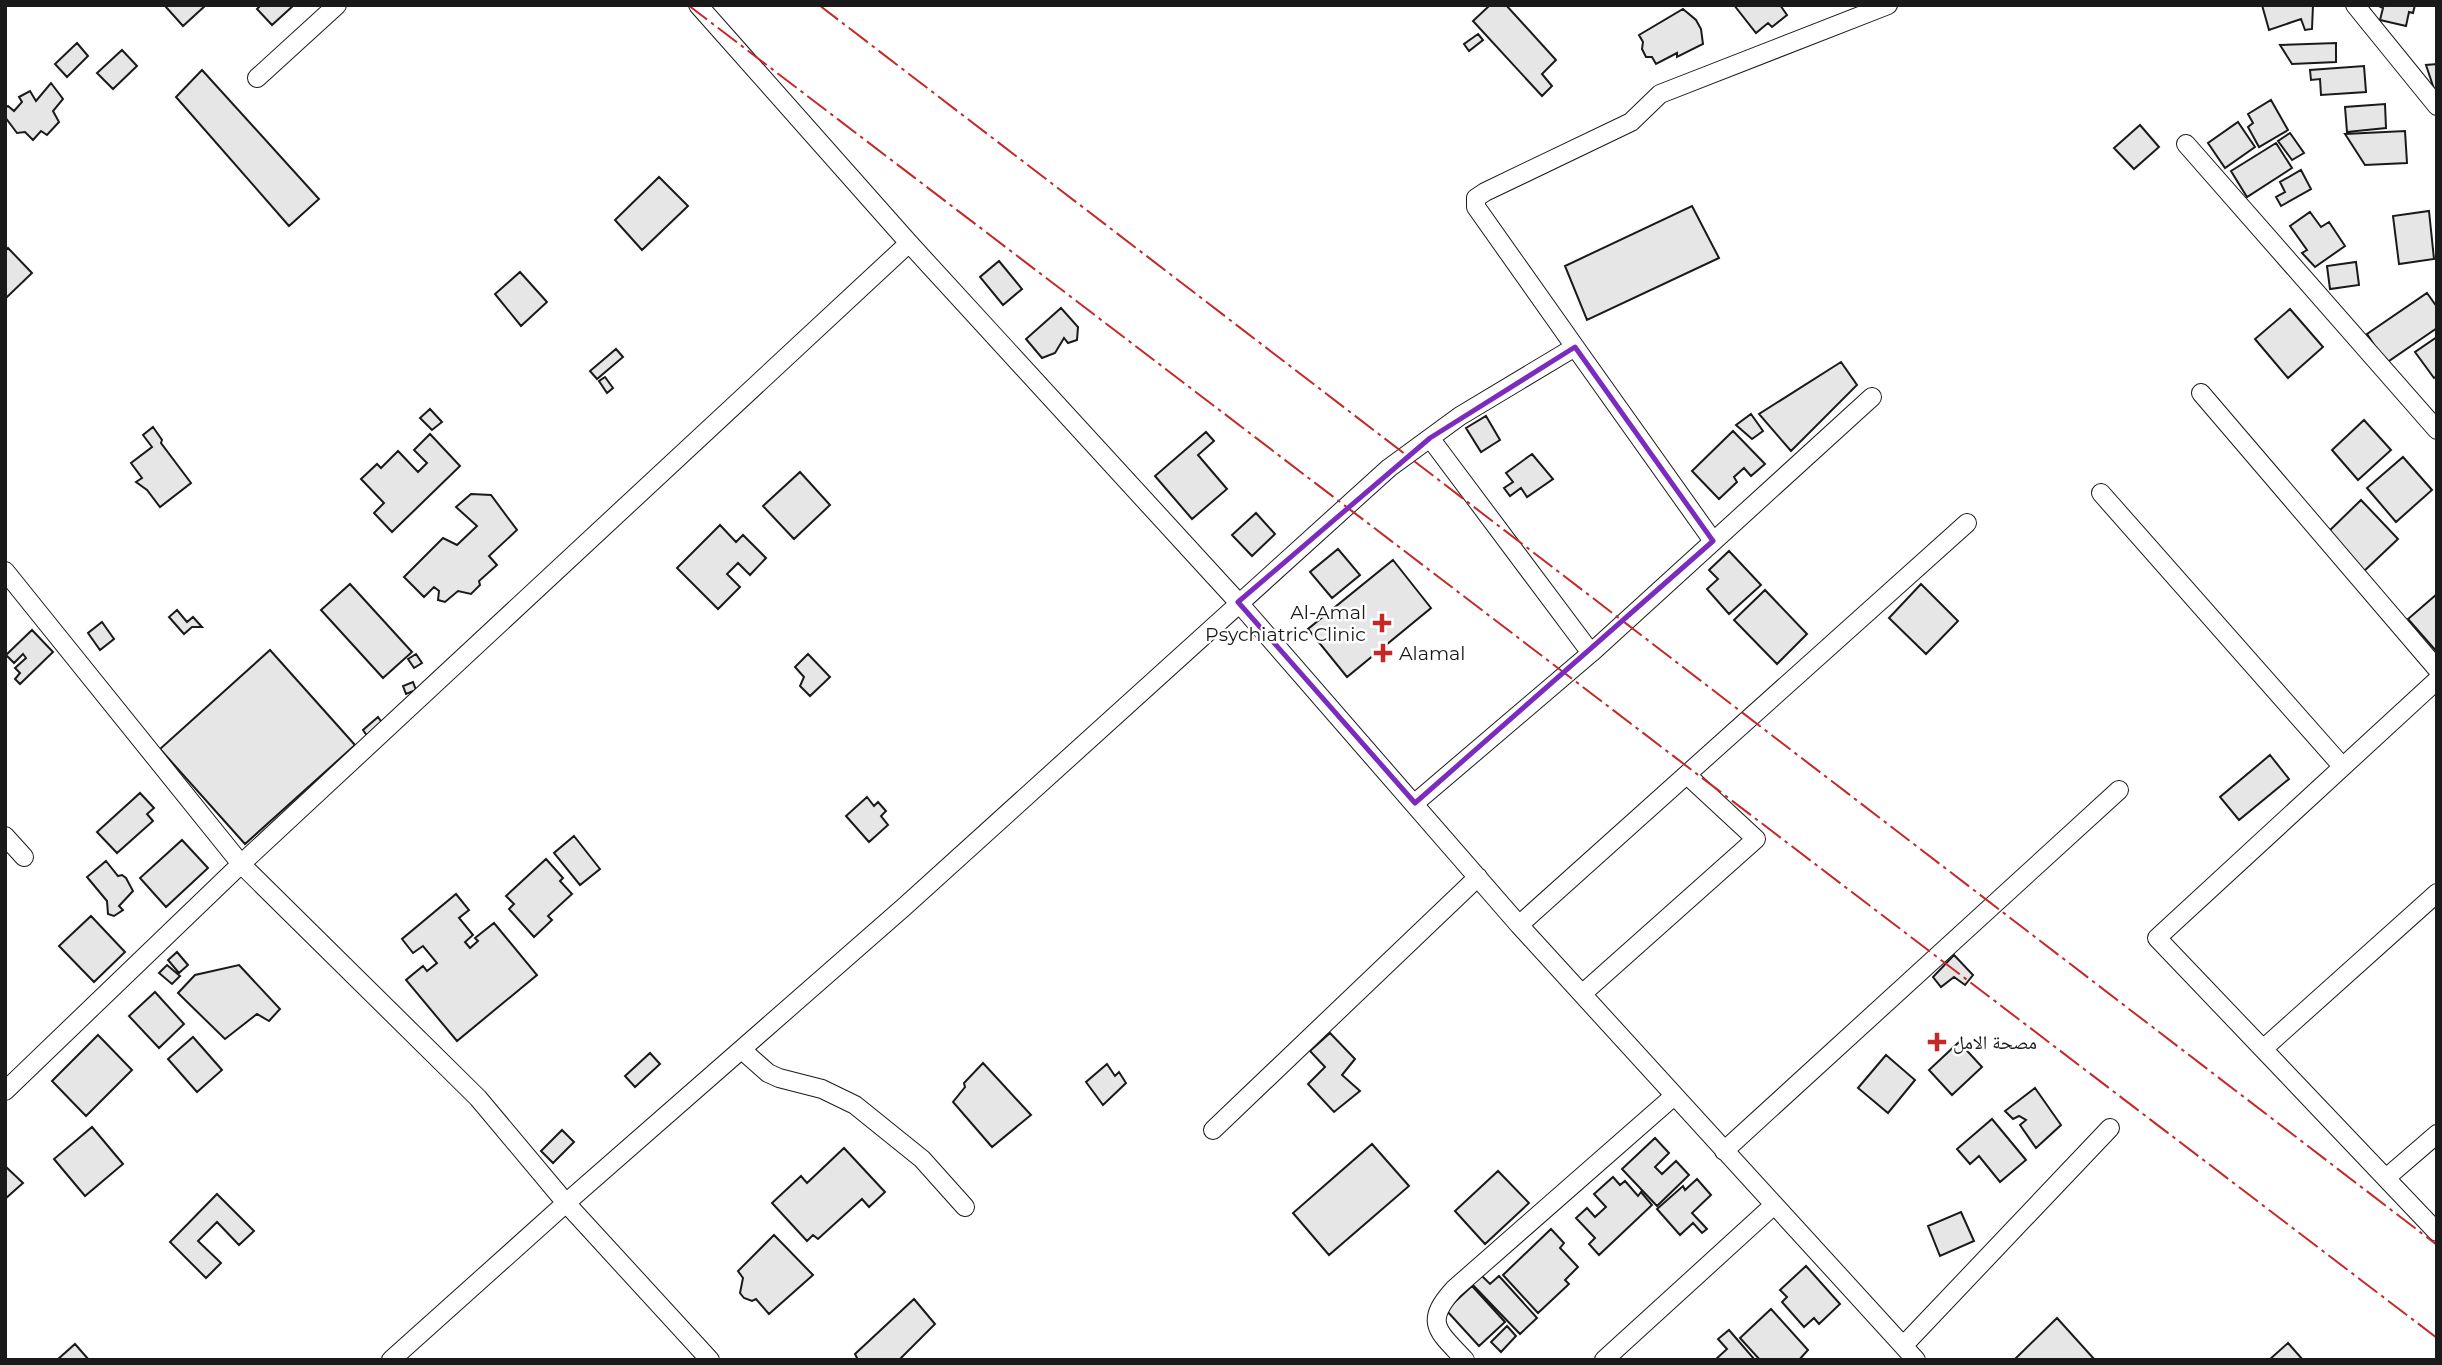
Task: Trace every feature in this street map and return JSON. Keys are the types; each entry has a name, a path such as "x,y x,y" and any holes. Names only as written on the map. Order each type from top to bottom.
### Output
{"street":[{"path":"257,78 337,5"},
{"path":"2355,5 2437,106"},
{"path":"1713,541 1476,207 1476,198 1485,191 1631,122 1660,93 1880,7"},
{"path":"708,9 909,243 1238,603 1519,925 1916,1360"},
{"path":"2186,144 2437,430"},
{"path":"5,1091 241,864 909,243"},
{"path":"391,1360 904,907 1389,468 1460,416 1575,347"},
{"path":"2201,393 2437,669"},
{"path":"1415,803 1591,653 1872,397"},
{"path":"1430,438 1591,653"},
{"path":"2101,493 2342,766"},
{"path":"1519,925 1967,523"},
{"path":"7,578 241,864 478,1098 566,1203 710,1360"},
{"path":"2437,680 2157,938 2437,1232"},
{"path":"1582,994 1756,839 1687,775"},
{"path":"1724,1151 2119,790"},
{"path":"5,836 24,857"},
{"path":"1213,1130 1478,877"},
{"path":"2263,1049 2437,893"},
{"path":"742,1050 768,1073 822,1089 855,1105 922,1159 965,1207"},
{"path":"1465,1360 1440,1333 1435,1321 1439,1305 1674,1096"},
{"path":"1903,1346 2110,1128"},
{"path":"2386,1178 2437,1134"},
{"path":"1604,1360 1774,1205"}],"highlighted area":[{"path":"1575,347 1713,541 1415,803 1238,602 1430,438"}],"building":[{"path":"206,5 183,26 166,7"},
{"path":"261,5 294,5 272,25 257,9"},
{"path":"1490,5 1506,5 1556,60 1542,74 1552,86 1542,96 1473,21"},
{"path":"1734,5 1780,5 1787,15 1772,27 1768,23 1756,33"},
{"path":"2262,5 2313,5 2312,29 2305,30 2301,19 2269,30"},
{"path":"2377,5 2415,5 2413,13 2409,12 2406,26 2380,20 2383,8"},
{"path":"1683,9 1696,20 1701,29 1703,44 1656,64 1652,57 1646,57 1639,35"},
{"path":"1478,34 1483,40 1469,51 1464,44"},
{"path":"77,43 88,56 67,77 55,64"},
{"path":"2336,43 2336,62 2292,64 2280,45"},
{"path":"122,50 137,66 113,89 97,73"},
{"path":"2437,64 2437,95 2436,95 2426,65"},
{"path":"2364,66 2366,92 2321,95 2320,79 2311,80 2310,70"},
{"path":"202,70 319,199 289,226 176,97"},
{"path":"51,83 63,99 53,111 59,122 47,135 41,131 33,140 25,132 17,133 5,117 5,108 8,106 14,111 22,102 19,97 30,91 36,101"},
{"path":"2271,100 2288,130 2259,147 2248,127 2253,123 2248,114"},
{"path":"2385,104 2386,128 2347,132 2345,107"},
{"path":"2238,122 2255,147 2225,168 2208,143"},
{"path":"2140,125 2159,147 2134,169 2114,148"},
{"path":"2405,131 2407,163 2365,165 2345,134"},
{"path":"2290,133 2304,153 2292,160 2278,141"},
{"path":"2276,143 2292,168 2247,197 2231,171"},
{"path":"2301,170 2311,189 2281,206 2276,197 2285,192 2280,182"},
{"path":"659,177 688,206 642,250 615,220"},
{"path":"1692,206 1719,258 1587,320 1565,266"},
{"path":"2429,211 2434,259 2399,264 2393,216"},
{"path":"2310,212 2321,227 2329,222 2345,246 2315,267 2302,253 2307,250 2290,226"},
{"path":"8,248 32,273 5,299 5,251"},
{"path":"999,261 1022,289 1003,305 980,277"},
{"path":"2356,262 2359,285 2330,289 2327,266"},
{"path":"520,272 547,302 521,326 495,294"},
{"path":"2427,293 2437,307 2437,328 2386,363 2367,334"},
{"path":"1061,308 1078,327 1077,340 1068,343 1064,338 1055,353 1042,358 1026,339"},
{"path":"2290,309 2323,347 2288,378 2255,339"},
{"path":"2437,337 2437,376 2434,378 2415,352"},
{"path":"616,349 623,357 597,379 590,371"},
{"path":"1841,362 1857,385 1791,451 1759,414"},
{"path":"605,377 613,388 607,393 599,381"},
{"path":"430,409 442,422 432,430 420,418"},
{"path":"1751,414 1763,431 1752,439 1736,425"},
{"path":"1486,416 1500,440 1481,452 1466,428"},
{"path":"2364,420 2391,450 2358,480 2332,450"},
{"path":"153,427 162,440 161,443 191,483 160,507 147,490 136,482 142,478 131,463 152,447 143,435"},
{"path":"1733,431 1765,464 1751,476 1744,468 1734,477 1737,482 1719,499 1692,471"},
{"path":"1206,432 1214,441 1198,455 1227,489 1192,519 1155,476"},
{"path":"430,434 460,466 392,532 374,513 384,503 361,479 377,464 381,468 398,451 418,472 427,463 414,450"},
{"path":"1532,454 1553,479 1527,497 1521,488 1510,496 1504,488 1513,482 1506,473"},
{"path":"2403,457 2432,490 2396,522 2367,488"},
{"path":"800,472 830,505 794,539 763,506"},
{"path":"471,494 491,495 517,530 489,556 497,565 479,581 480,585 471,594 458,591 445,602 438,600 439,591 434,587 424,597 404,577 443,538 457,545 477,526 456,507"},
{"path":"2361,500 2398,539 2362,573 2325,535"},
{"path":"1256,513 1275,534 1252,556 1232,535"},
{"path":"720,525 736,542 743,535 766,558 750,575 738,563 727,574 740,587 718,609 677,568"},
{"path":"1338,549 1360,575 1332,598 1310,572"},
{"path":"1729,551 1761,585 1729,614 1707,589 1718,579 1709,570"},
{"path":"1393,560 1431,608 1347,677 1308,629"},
{"path":"350,584 412,652 383,678 321,610"},
{"path":"1921,584 1958,621 1926,654 1889,618"},
{"path":"1765,590 1807,634 1777,664 1734,620"},
{"path":"2437,594 2437,652 2408,619"},
{"path":"177,610 187,622 193,617 202,627 192,627 184,634 169,617"},
{"path":"102,622 114,639 100,650 88,633"},
{"path":"32,630 53,652 20,684 15,679 20,673 15,668 26,658 23,654 14,663 6,655"},
{"path":"270,650 355,745 245,844 160,749"},
{"path":"416,654 422,663 414,668 408,659"},
{"path":"808,654 830,677 810,696 800,686 804,677 795,667"},
{"path":"413,682 416,690 406,694 403,686"},
{"path":"378,717 383,724 368,737 363,730"},
{"path":"2270,755 2289,779 2239,820 2220,797"},
{"path":"140,793 154,808 147,814 153,821 117,853 97,832"},
{"path":"867,797 874,806 878,802 886,811 881,816 888,825 869,842 846,816"},
{"path":"574,836 600,869 580,885 554,853"},
{"path":"182,840 208,868 166,907 140,878"},
{"path":"546,859 563,878 560,881 572,894 548,916 552,920 534,937 509,909 514,904 506,896"},
{"path":"106,861 118,876 126,878 133,891 119,906 123,910 114,916 108,914 107,901 87,877"},
{"path":"456,894 469,910 459,918 473,935 465,942 470,948 478,941 475,938 494,923 537,975 457,1041 406,980 423,966 427,971 437,963 423,946 413,953 402,939"},
{"path":"91,916 125,952 94,982 59,946"},
{"path":"177,952 188,965 179,973 168,960"},
{"path":"1954,955 1973,975 1965,985 1954,977 1941,987 1933,977"},
{"path":"167,965 180,976 172,984 159,973"},
{"path":"239,965 280,1009 269,1021 257,1014 225,1039 178,993 195,975"},
{"path":"155,992 184,1024 159,1048 129,1016"},
{"path":"1330,1033 1355,1059 1342,1075 1360,1091 1334,1112 1308,1084 1325,1067 1310,1051"},
{"path":"98,1035 132,1070 86,1116 52,1081"},
{"path":"193,1037 222,1070 197,1092 168,1059"},
{"path":"1959,1042 1982,1067 1952,1095 1929,1070"},
{"path":"650,1053 660,1064 635,1087 625,1076"},
{"path":"1886,1055 1915,1080 1888,1113 1858,1088"},
{"path":"983,1063 1031,1115 992,1147 953,1102 965,1087 964,1083"},
{"path":"1107,1064 1115,1076 1119,1072 1126,1083 1103,1105 1086,1082"},
{"path":"2035,1088 2061,1125 2036,1148 2020,1125 2026,1120 2019,1116 2013,1119 2005,1111"},
{"path":"1992,1119 2026,1160 2000,1182 1979,1156 1970,1164 1957,1149"},
{"path":"92,1127 123,1164 85,1196 54,1159"},
{"path":"562,1130 574,1142 553,1163 541,1151"},
{"path":"1655,1138 1669,1153 1655,1167 1662,1174 1676,1161 1689,1175 1657,1206 1622,1169"},
{"path":"1372,1144 1409,1186 1329,1255 1293,1213"},
{"path":"844,1148 885,1192 869,1207 862,1199 818,1239 813,1235 807,1241 772,1203 801,1176 807,1183"},
{"path":"5,1166 23,1183 5,1199"},
{"path":"1498,1171 1529,1203 1485,1244 1455,1211"},
{"path":"1613,1177 1620,1185 1625,1181 1638,1196 1641,1192 1652,1205 1599,1255 1589,1244 1595,1238 1576,1218 1587,1208 1595,1217 1606,1207 1594,1194"},
{"path":"1697,1179 1711,1195 1692,1213 1707,1229 1702,1233 1693,1223 1680,1235 1657,1209 1683,1186 1685,1190"},
{"path":"217,1194 254,1231 239,1245 217,1222 198,1241 221,1263 206,1278 170,1242"},
{"path":"1961,1212 1974,1241 1940,1256 1928,1226"},
{"path":"1551,1229 1564,1243 1560,1248 1578,1267 1565,1280 1569,1284 1538,1313 1503,1275"},
{"path":"774,1235 813,1275 769,1314 756,1299 752,1301 744,1298 740,1293 743,1278 738,1271"},
{"path":"1806,1266 1840,1304 1819,1324 1814,1318 1804,1327 1782,1302 1787,1297 1780,1290"},
{"path":"1478,1272 1490,1284 1499,1276 1537,1318 1520,1334 1469,1281"},
{"path":"1472,1286 1505,1322 1479,1346 1446,1310"},
{"path":"914,1299 935,1324 899,1360 858,1360 855,1354"},
{"path":"1771,1309 1808,1350 1799,1360 1760,1360 1740,1338"},
{"path":"2057,1318 2095,1360 2014,1360"},
{"path":"1507,1326 1516,1336 1501,1352 1491,1342"},
{"path":"1729,1330 1755,1360 1715,1360 1727,1349 1718,1339"},
{"path":"2288,1343 2303,1360 2269,1360"},
{"path":"75,1344 89,1360 57,1360"}],"power":[{"path":"688,5 2437,1338"},
{"path":"819,5 2437,1245"}],"place":[{"name":"Al-Amal Psychiatric Clinic","path":"1382,623"},
{"name":"Alamal","path":"1383,653"},
{"name":"مصحة الامل","path":"1937,1042"}]}
